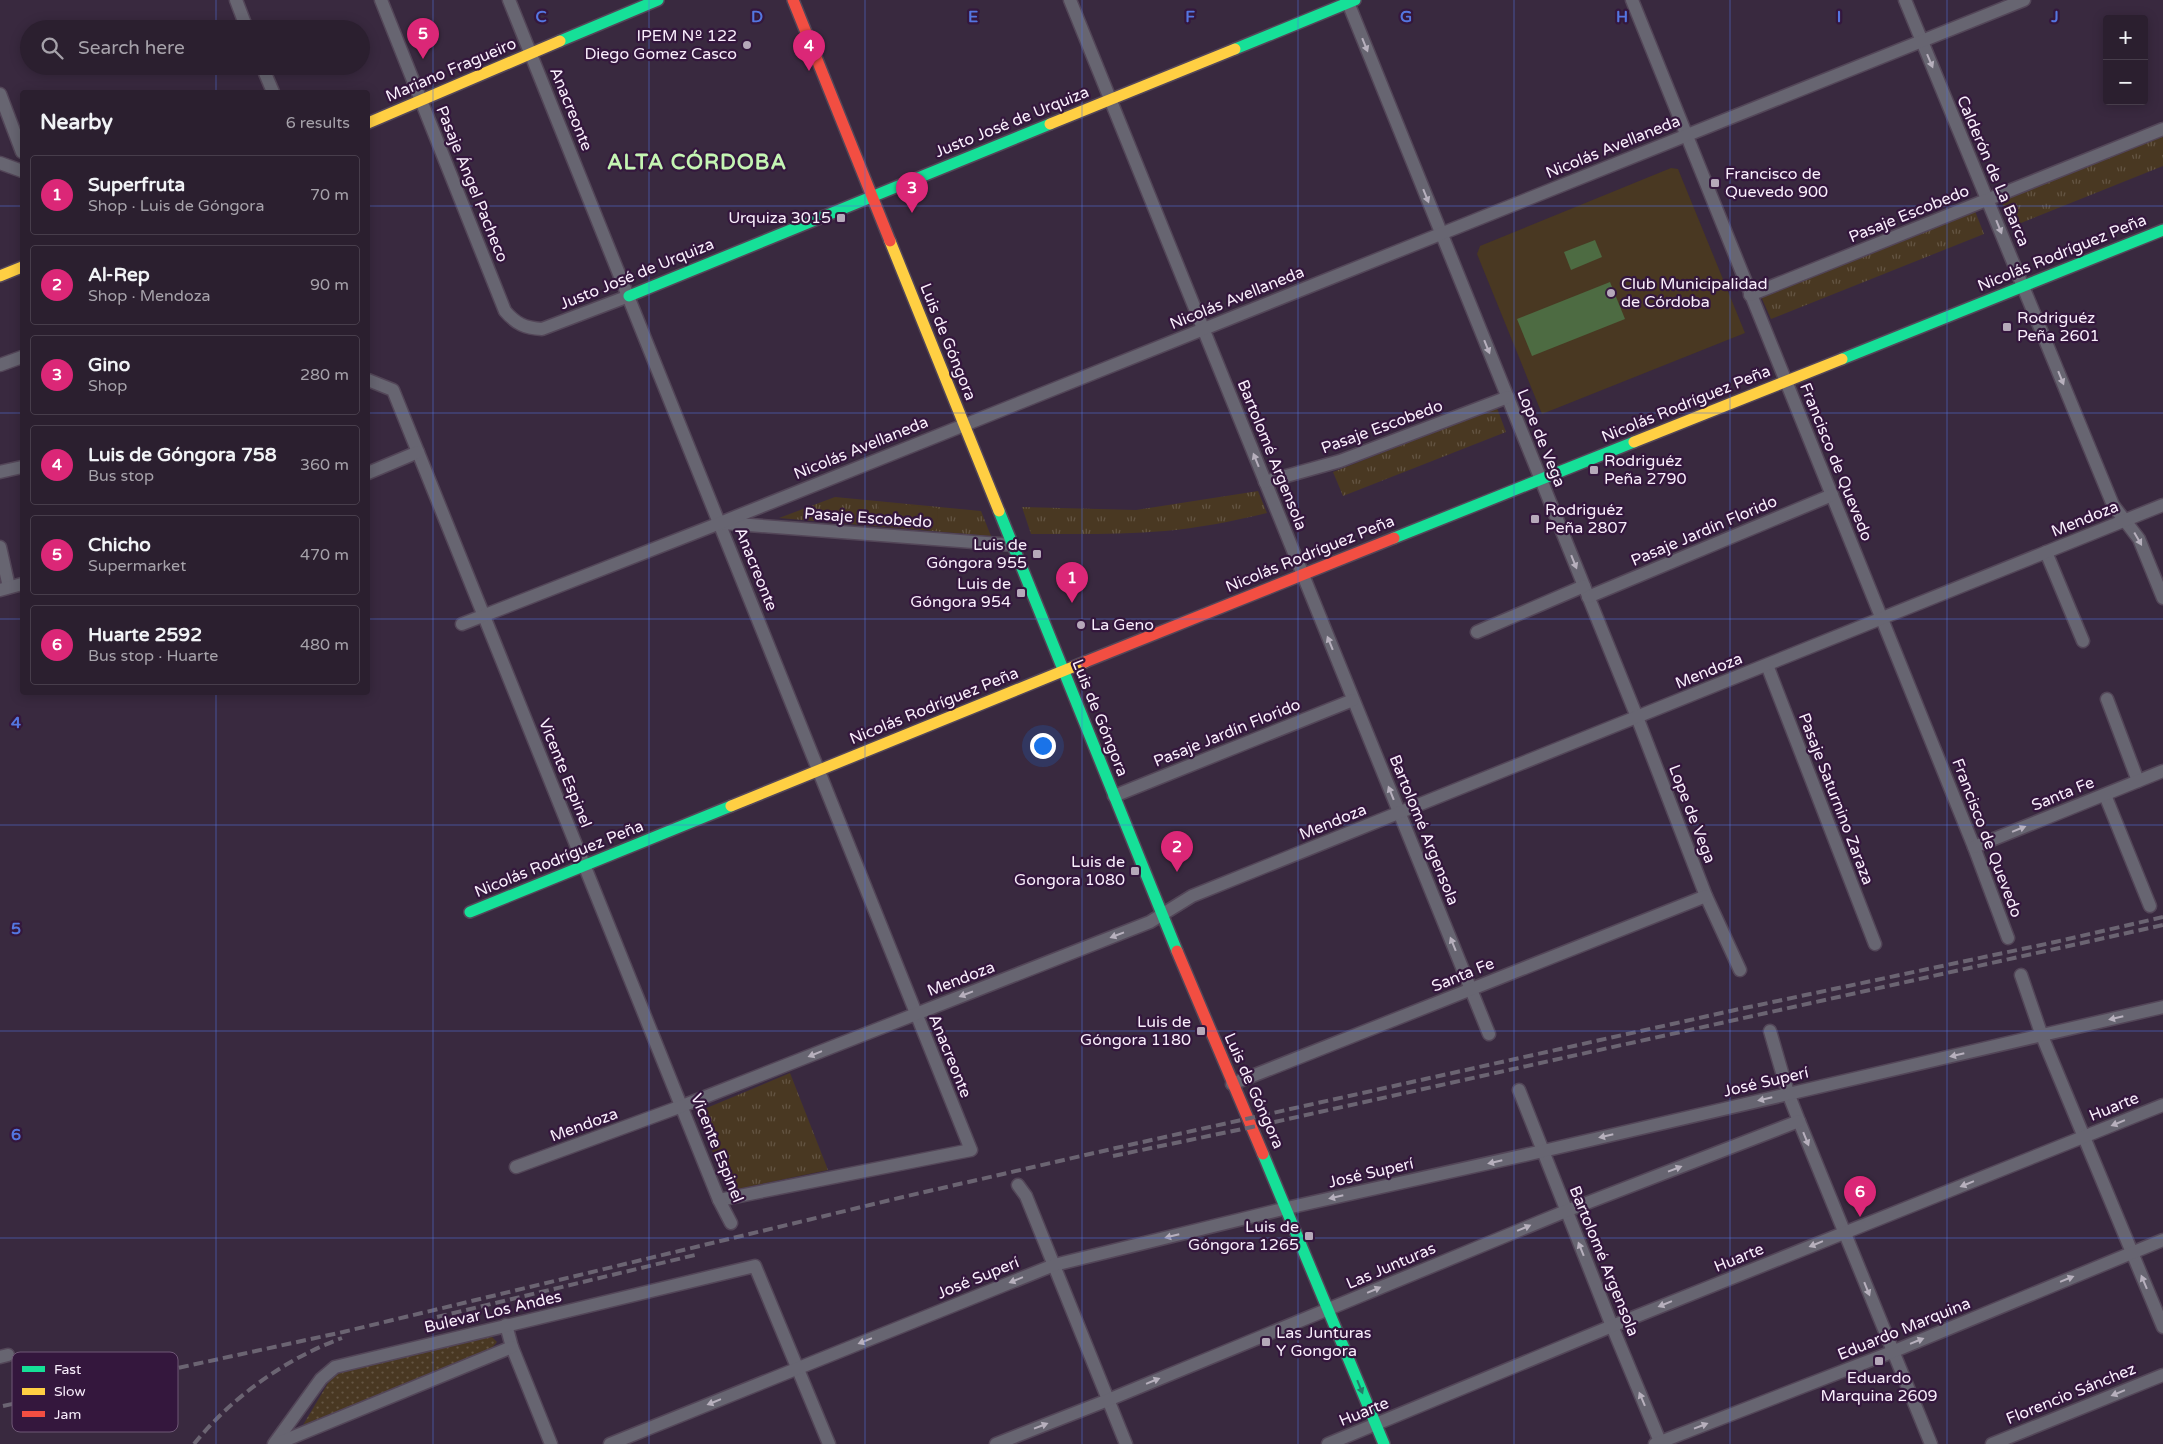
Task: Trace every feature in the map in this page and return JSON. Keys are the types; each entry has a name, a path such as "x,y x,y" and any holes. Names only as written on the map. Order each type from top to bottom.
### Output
{"street":[{"path":"236,0 244,20"},
{"name":"Pasaje Ángel Pacheco","path":"381,0 505,311 516,323 527,328 542,329"},
{"name":"Anacreonte","path":"509,0 971,1150 719,1200"},
{"name":"Mariano Fragueiro","path":"370,122 658,0"},
{"name":"Luis de Góngora","path":"793,0 1162,915 1232,1084 1287,1208 1384,1444"},
{"name":"Bartolomé Argensola","path":"1070,0 1489,1034"},
{"name":"Francisco de Quevedo","path":"1632,0 1974,847 2008,938"},
{"name":"Calderón de La Barca","path":"1905,0 2113,505 2139,539 2163,598"},
{"name":"Nicolás Avellaneda","path":"462,624 720,523 2024,0"},
{"name":"Justo José de Urquiza","path":"542,329 629,296 1350,1"},
{"name":"Lope de Vega","path":"1350,1 1637,717 1706,896 1740,970"},
{"path":"266,75 272,90"},
{"path":"0,94 20,147"},
{"name":"Pasaje Escobedo","path":"1750,295 2163,129"},
{"path":"0,163 20,170"},
{"name":"Nicolás Rodríguez Peña","path":"470,912 1063,670 2163,230"},
{"path":"0,276 20,268"},
{"path":"0,365 20,358"},
{"name":"Vicente Espinel","path":"370,381 393,390 719,1200 731,1223"},
{"name":"Pasaje Escobedo","path":"1265,482 1340,461 1508,397"},
{"path":"370,472 418,452"},
{"path":"0,472 20,467"},
{"name":"Pasaje Jardín Florido","path":"1477,632 1586,592 1832,495"},
{"name":"Mendoza","path":"516,1167 682,1106 1150,922 1192,896 2163,505"},
{"name":"Pasaje Escobedo","path":"720,523 1012,545"},
{"path":"0,547 4,588 20,584"},
{"path":"2046,552 2083,641"},
{"name":"Pasaje Saturnino Zaraza","path":"1767,665 1875,944"},
{"path":"2107,699 2138,781"},
{"name":"Pasaje Jardín Florido","path":"1114,796 1353,700"},
{"name":"Santa Fe","path":"1974,847 2163,771"},
{"path":"2105,795 2150,906"},
{"name":"Santa Fe","path":"1232,1084 1706,896"},
{"path":"2021,975 2042,1036 2163,1328"},
{"name":"José Superí","path":"610,1444 1054,1265 1287,1208 1543,1151 2163,1007"},
{"path":"1770,1031 1788,1093 1931,1444"},
{"name":"Bartolomé Argensola","path":"1519,1090 1659,1443"},
{"name":"Huarte","path":"1328,1444 1612,1326 2163,1104"},
{"name":"Las Junturas","path":"996,1444 1108,1400 1566,1211 1799,1121"},
{"path":"1018,1185 1026,1196 1126,1444"},
{"name":"Eduardo Marquina","path":"1659,1443 1892,1352 2163,1240"},
{"name":"Bulevar Los Andes","path":"274,1444 321,1379 335,1366 755,1266 798,1368"},
{"path":"506,1325 512,1347 551,1444"},
{"name":"Bulevar Los Andes","path":"274,1444 512,1347"},
{"path":"798,1368 829,1444"},
{"name":"Florencio Sánchez","path":"1992,1444 2163,1375"}],"green space":[{"path":"2163,129 2163,166 2011,227 1999,195"},
{"name":"Club Municipalidad de Córdoba","path":"1671,168 1678,169 1745,333 1542,414 1477,254 1480,246"},
{"path":"1973,206 1984,234 1771,319 1759,292"},
{"path":"1497,408 1506,432 1343,496 1333,472"},
{"path":"1258,491 1267,513 1178,530 1098,534 1031,534 1022,507 1136,510"},
{"path":"835,497 981,511 991,536 779,518"},
{"path":"879,502 938,508 936,530 877,524"},
{"path":"790,1073 828,1170 728,1191 697,1112"},
{"path":"491,1336 497,1342 491,1349 303,1425 337,1368"}],"shaded area":[{"path":"1595,240 1602,257 1571,270 1564,252"},
{"path":"1610,282 1625,319 1532,356 1517,319"}],"railway":[{"path":"178,1368 343,1332 903,1197 1129,1145 2163,917"},
{"path":"1113,1156 1252,1127 2163,925"},
{"path":"437,1317 695,1255"},
{"path":"194,1444 242,1395 261,1381 300,1357 342,1338"},
{"path":"3,1406 12,1404"}],"traffic: fast":[{"path":"560,41 658,0"},
{"path":"1235,49 1355,0"},
{"path":"629,296 1050,124"},
{"path":"1842,359 2163,230"},
{"path":"1394,538 1634,442"},
{"path":"999,511 1177,951"},
{"path":"470,912 731,806"},
{"path":"1263,1154 1384,1444"}],"traffic: slow":[{"path":"370,122 560,41"},
{"path":"1050,124 1235,49"},
{"path":"890,241 999,511"},
{"path":"0,276 20,268"},
{"path":"1634,442 1842,359"},
{"path":"731,806 1085,662"}],"traffic: jam":[{"path":"793,0 890,241"},
{"path":"1085,662 1394,538"},
{"path":"1177,951 1263,1154"}],"place":[{"name":"IPEM Nº 122 Diego Gomez Casco","path":"747,45"},
{"name":"Chicho","path":"423,59"},
{"name":"Luis de Góngora 758","path":"809,71"},
{"name":"Francisco de Quevedo 900","path":"1715,183"},
{"name":"Gino","path":"912,213"},
{"name":"Urquiza 3015","path":"841,218"},
{"name":"Club Municipalidad de Córdoba","path":"1611,293"},
{"name":"Rodriguéz Peña 2601","path":"2007,327"},
{"name":"Rodriguéz Peña 2790","path":"1594,470"},
{"name":"Rodriguéz Peña 2807","path":"1535,519"},
{"name":"Luis de Góngora 955","path":"1037,554"},
{"name":"Luis de Góngora 954","path":"1021,593"},
{"name":"Superfruta","path":"1072,603"},
{"name":"La Geno","path":"1081,625"},
{"name":"Luis de Gongora 1080","path":"1135,871"},
{"name":"Al-Rep","path":"1177,872"},
{"name":"Luis de Góngora 1180","path":"1201,1031"},
{"name":"Huarte 2592","path":"1860,1217"},
{"name":"Luis de Góngora 1265","path":"1309,1236"},
{"name":"Las Junturas Y Gongora","path":"1266,1342"},
{"name":"Eduardo Marquina 2609","path":"1879,1361"}],"district":[{"name":"ALTA CÓRDOBA","path":"697,162"}]}
